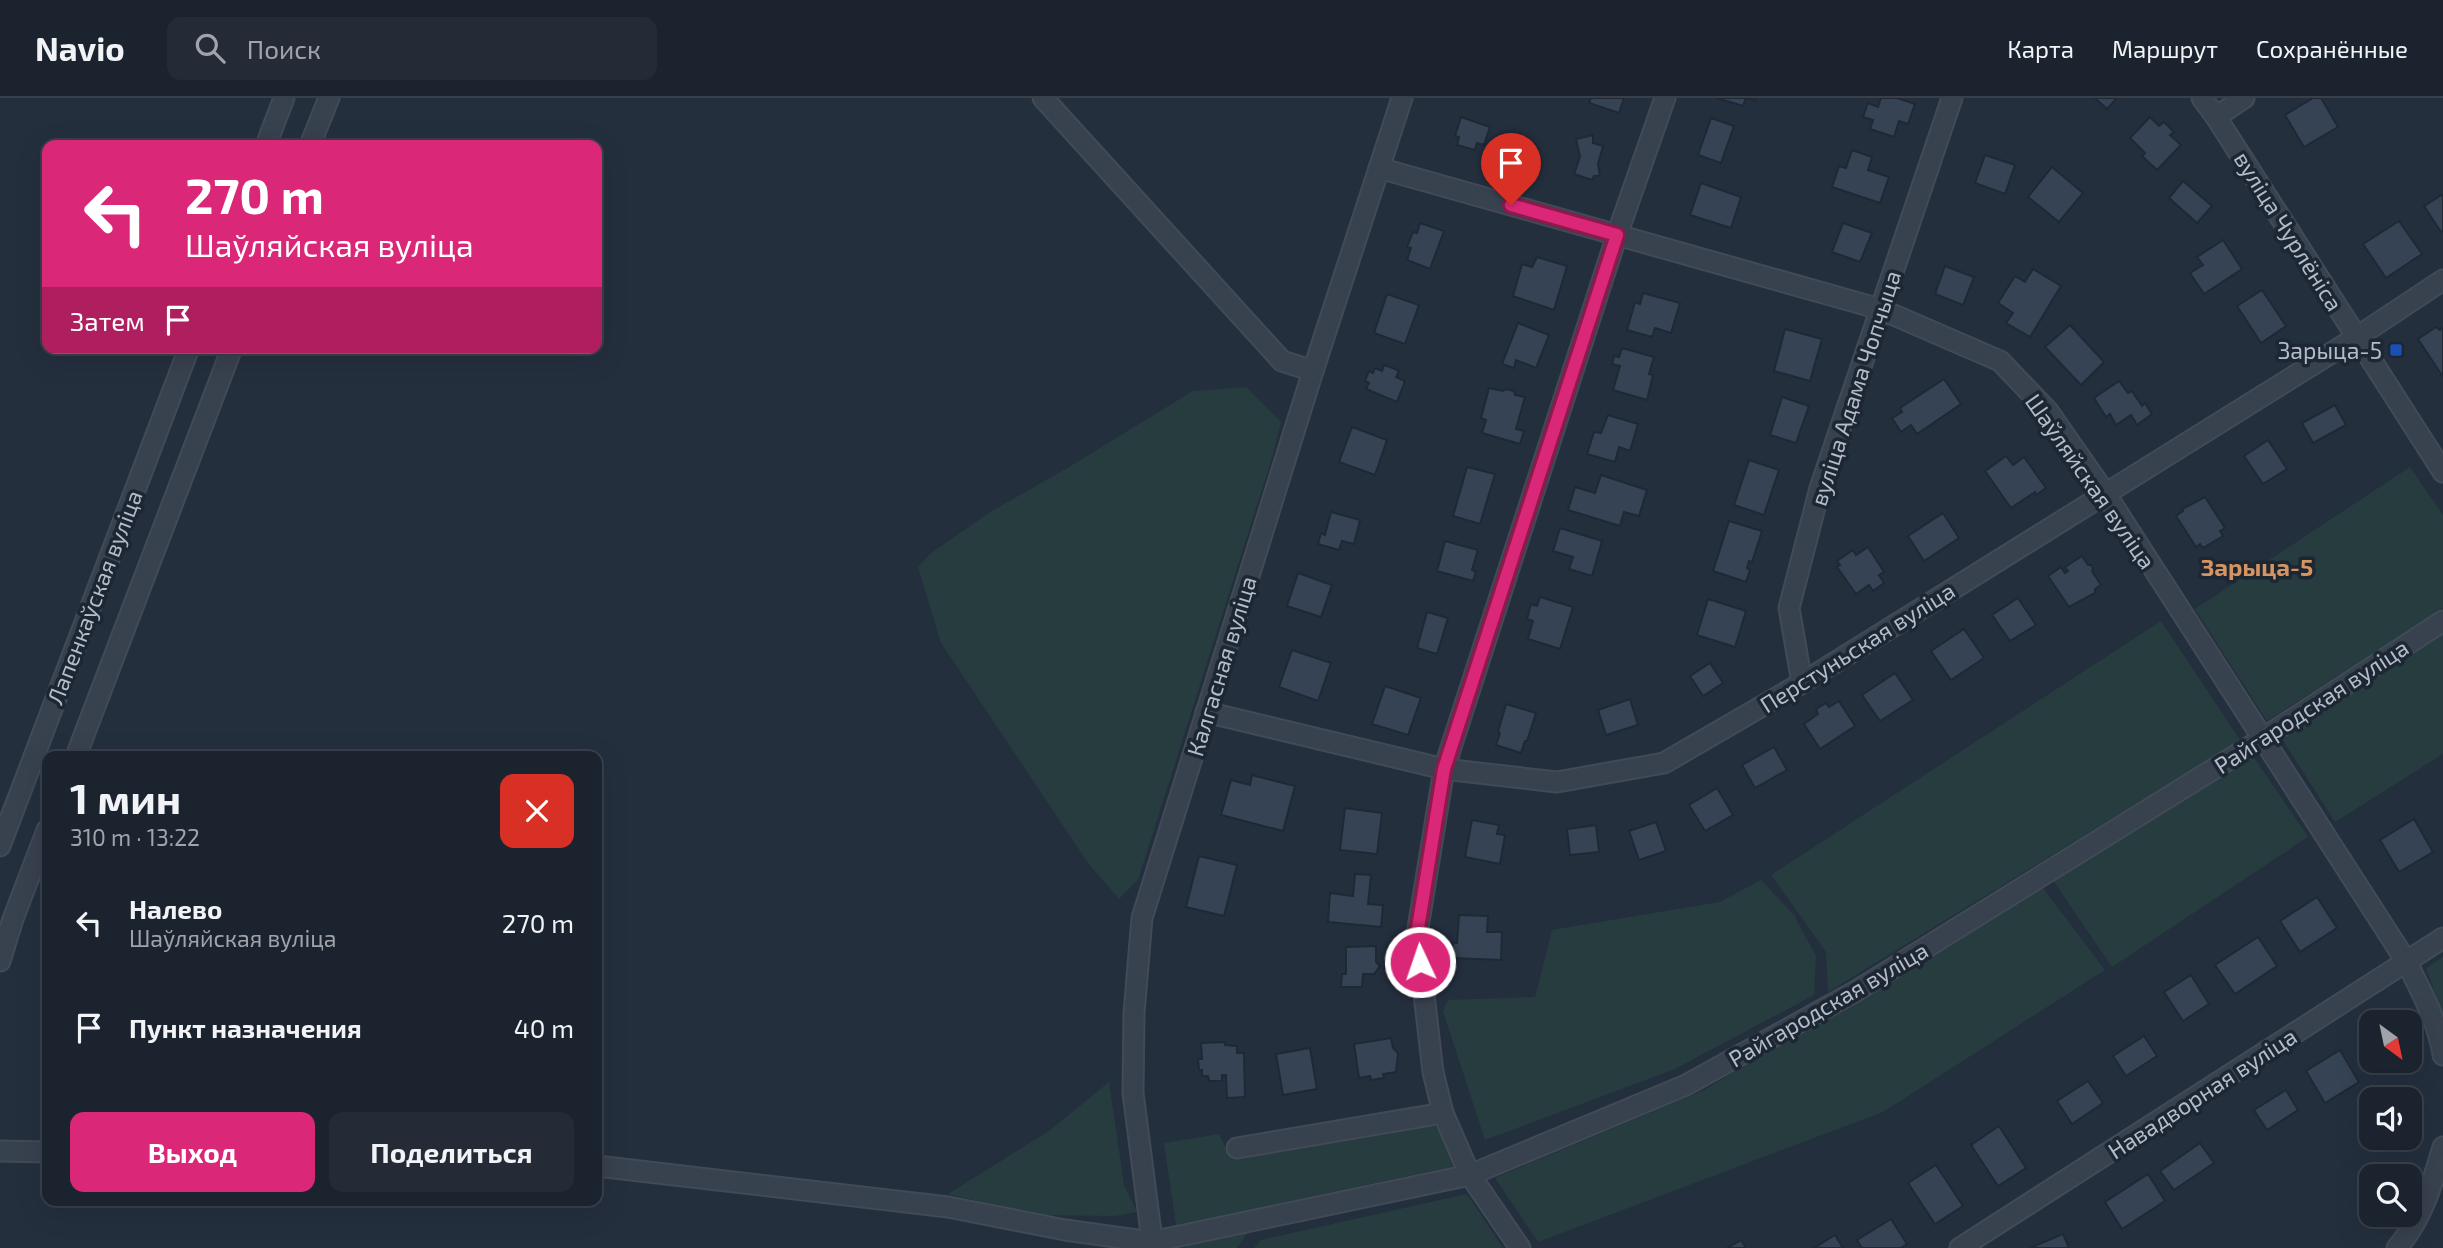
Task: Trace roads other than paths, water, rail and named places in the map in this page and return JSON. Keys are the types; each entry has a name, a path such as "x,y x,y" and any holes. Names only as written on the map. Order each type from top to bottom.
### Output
{"street":[{"path":"268,140 284,98"},
{"path":"312,140 329,98"},
{"path":"1043,98 1282,361 1313,371"},
{"name":"Калгасная вуліца","path":"1152,1245 1133,1093 1133,1013 1142,918 1313,371 1402,98"},
{"path":"1520,1248 1470,1175 1443,1113 1433,1072 1417,934 1444,769 1617,235 1665,98"},
{"name":"вуліца Адама Чопчыца","path":"1802,682 1789,608 1820,488 1952,98"},
{"name":"вуліца Чурлёніса","path":"2202,98 2443,472"},
{"path":"2216,117 2244,98"},
{"name":"Шаўляйская вуліца","path":"1379,168 1880,309 2000,361 2048,411 2105,493 2406,961 2429,1008 2443,1055"},
{"name":"Перстуньская вуліца","path":"1206,712 1444,769 1557,782 1664,763 1802,682 2443,281"},
{"name":"Лапенкаўская вуліца","path":"0,846 187,354"},
{"name":"Лапенкаўская вуліца","path":"78,751 230,354"},
{"name":"Райгародская вуліца","path":"602,1167 948,1208 1152,1245 1470,1175 1699,1078 1856,991 2262,739 2443,621"},
{"path":"0,961 42,843"},
{"name":"Навадворная вуліца","path":"1960,1248 2443,938"},
{"path":"1237,1148 1443,1113"},
{"path":"2397,1248 2429,1196 2443,1147"},
{"path":"0,1151 42,1152"}],"place":[{"name":"Зарыца-5","path":"2396,350"}],"district":[{"name":"Зарыца-5","path":"2257,566"}]}
